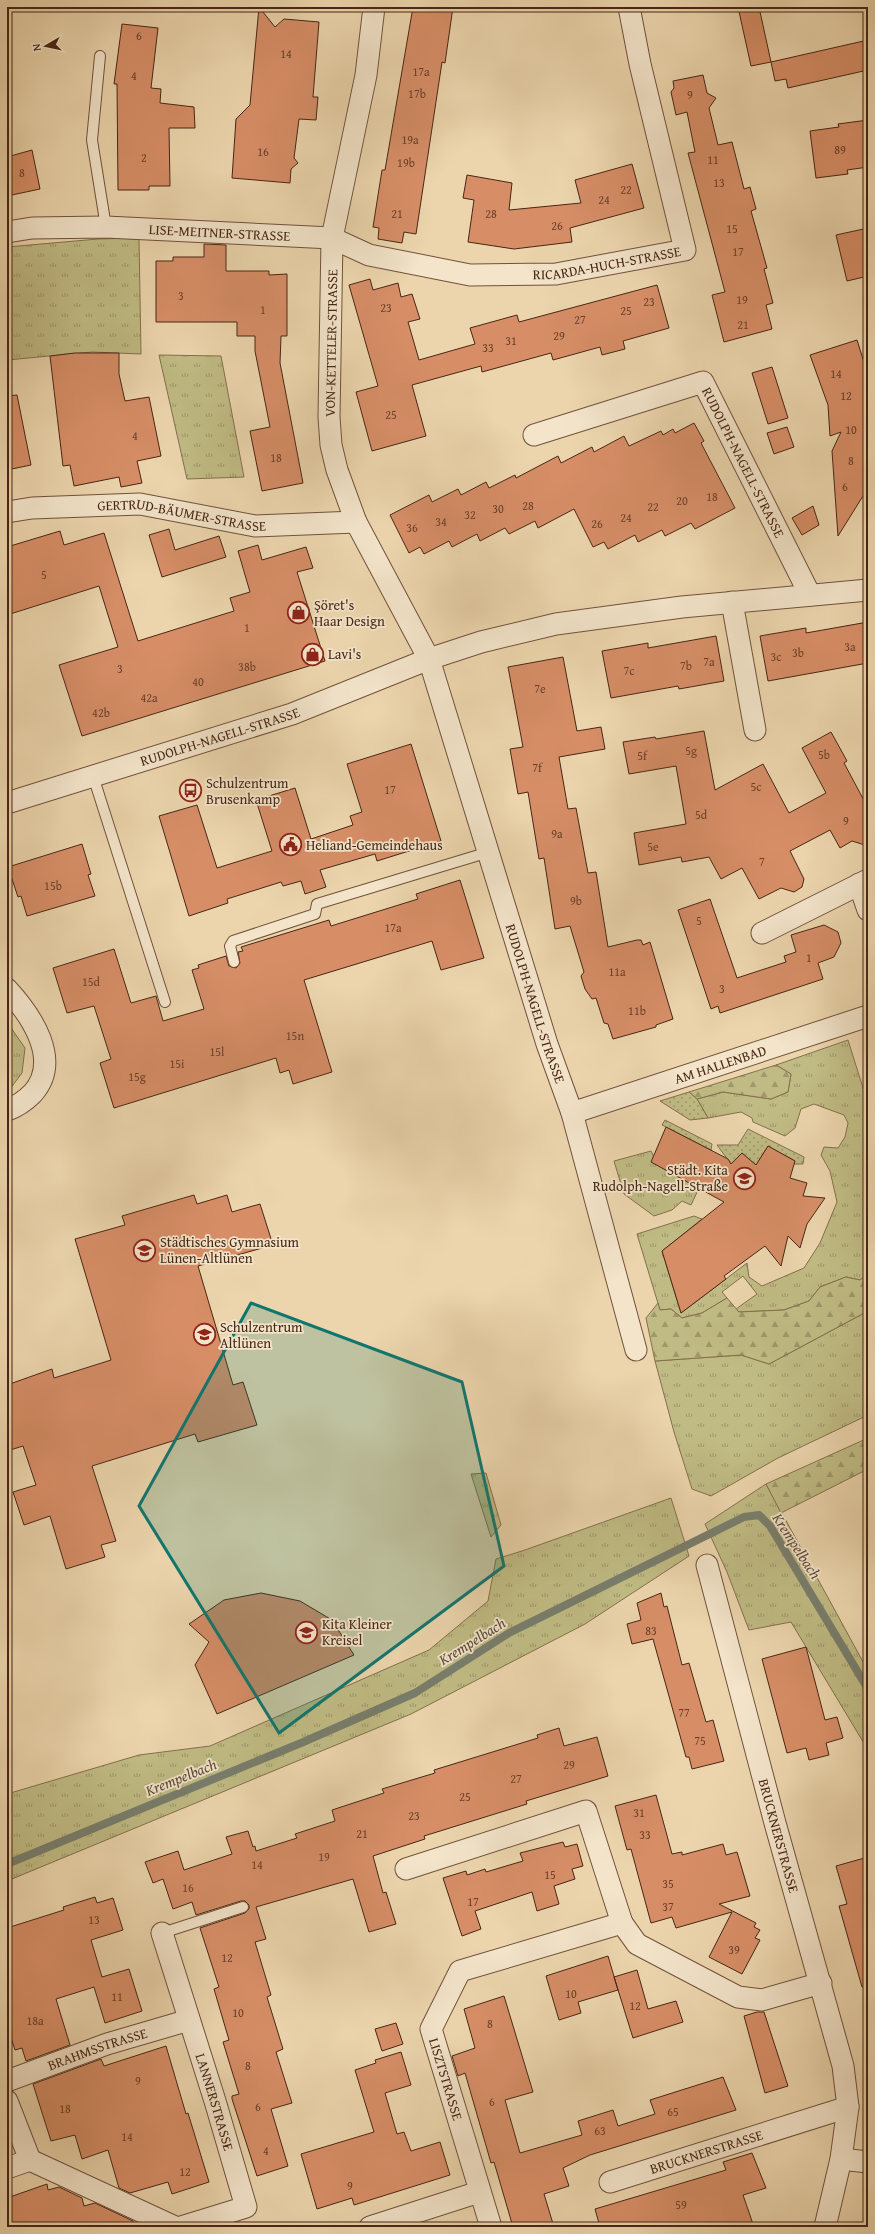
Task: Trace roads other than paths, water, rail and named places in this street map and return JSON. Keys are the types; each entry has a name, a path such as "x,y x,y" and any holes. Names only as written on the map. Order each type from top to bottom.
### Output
{"street":[{"name":"VON-KETTELER-STRASSE","path":"374,7 366,75 332,238 329,417 337,470 356,522 429,659"},
{"name":"RICARDA-HUCH-STRASSE","path":"332,238 369,255 470,275 556,274 685,250 640,64 629,7"},
{"name":"LISE-MEITNER-STRASSE","path":"7,232 32,228 106,227 332,238"},
{"name":"RUDOLPH-NAGELL-STRASSE","path":"534,435 703,382 810,595"},
{"name":"GERTRUD-BÄUMER-STRASSE","path":"7,512 32,508 140,504 255,526 356,522"},
{"name":"RUDOLPH-NAGELL-STRASSE","path":"7,803 292,714 429,659 481,642 556,624 732,602 868,590"},
{"path":"732,602 755,730"},
{"name":"RUDOLPH-NAGELL-STRASSE","path":"429,659 547,1044 572,1113 636,1350"},
{"path":"762,933 864,882 868,910"},
{"path":"7,989 34,1023 42,1043 44,1062 40,1084 27,1098 7,1110"},
{"name":"AM HALLENBAD","path":"572,1113 868,1016"},
{"name":"BRUCKNERSTRASSE","path":"708,1565 776,1823 843,2066 848,2107 841,2159 825,2227"},
{"path":"406,1869 586,1812 622,1923 637,1944 738,1997 762,2000 821,1983"},
{"name":"LISZTSTRASSE","path":"491,2227 479,2192 431,2029 460,1971 622,1923"},
{"name":"LANNERSTRASSE","path":"162,1932 246,2207 181,2227"},
{"name":"BRAHMSSTRASSE","path":"7,2081 107,2044 189,2020"},
{"path":"7,2101 30,2160 175,2227"},
{"name":"BRUCKNERSTRASSE","path":"610,2182 848,2107"},
{"path":"841,2159 868,2162"},
{"path":"7,2168 30,2160"},
{"path":"370,2227 479,2192"}],"lane":[{"path":"100,56 92,140 106,227"},
{"path":"93,776 165,1002"},
{"path":"234,962 230,946 233,941 315,914 317,904 489,852"},
{"path":"162,1932 243,1907"}],"waterway":[{"name":"Krempelbach","path":"7,1864 301,1743 415,1693 509,1633 744,1517 759,1515 770,1526 868,1689"}],"place":[{"name":"Şöret's Haar Design","path":"299,613"},
{"name":"Lavi's","path":"312,654"},
{"name":"Schulzentrum Brusenkamp","path":"191,791"},
{"name":"Heliand-Gemeindehaus","path":"291,845"},
{"name":"Städt. Kita Rudolph-Nagell-Straße","path":"744,1178"},
{"name":"Städtisches Gymnasium Lünen-Altlünen","path":"144,1250"},
{"name":"Schulzentrum Altlünen","path":"205,1335"},
{"name":"Kita Kleiner Kreisel","path":"307,1632"}]}
